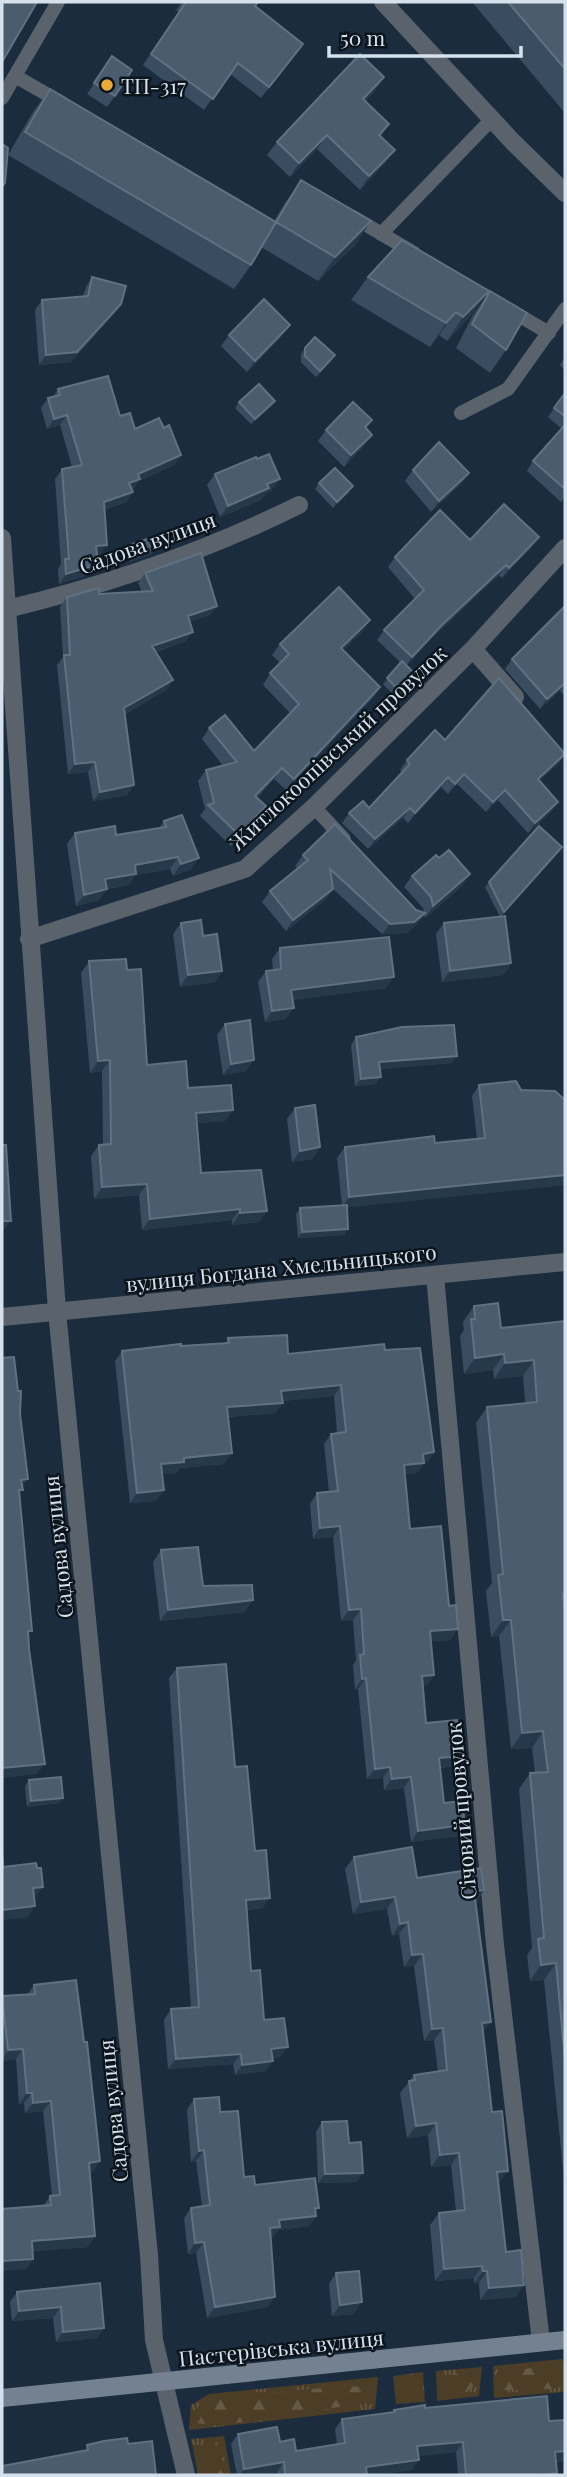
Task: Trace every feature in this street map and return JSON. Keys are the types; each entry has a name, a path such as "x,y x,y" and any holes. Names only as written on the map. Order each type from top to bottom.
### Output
{"main road":[{"name":"Пастерівська вулиця","path":"2,2398 565,2340"}],"street":[{"path":"383,2 565,193"},
{"name":"Садова вулиця","path":"7,609 85,590 145,569 299,505"},
{"name":"Садова вулиця","path":"2,538 57,1311 149,2255 154,2340 186,2475"},
{"name":"Житлокоопівський провулок","path":"29,939 245,869 314,807 473,649 565,548"},
{"name":"Житлокоопівський провулок","path":"473,649 528,713"},
{"name":"вулиця Богдана Хмельницького","path":"2,1317 565,1262"},
{"name":"Січовий провулок","path":"435,1275 495,1945 541,2342"}],"lane":[{"path":"2,98 58,2"},
{"path":"15,76 74,110"},
{"path":"381,234 492,119"},
{"path":"338,208 429,262"},
{"path":"501,305 549,333"},
{"path":"461,413 508,389 565,309"},
{"path":"314,807 359,855"}],"green space":[{"path":"562,2359 565,2367 565,2392 494,2398 493,2366"},
{"path":"546,2366 558,2369 563,2385 553,2389 503,2390 497,2385 501,2372"},
{"path":"482,2367 479,2396 437,2401 436,2371"},
{"path":"423,2372 425,2402 396,2404 393,2376"},
{"path":"454,2373 477,2376 478,2383 463,2394 446,2395 442,2380"},
{"path":"378,2377 375,2409 189,2430 191,2405 209,2394"},
{"path":"344,2386 366,2387 373,2391 373,2397 357,2404 219,2426 197,2423 196,2409 204,2401"},
{"path":"224,2436 231,2475 198,2475 191,2439"},
{"path":"211,2441 217,2442 227,2475 211,2475 206,2453"}],"building":[{"path":"2,2 37,2 2,62"},
{"path":"186,2 258,2 255,6 303,44 269,87 238,63 213,99 151,54"},
{"path":"508,2 565,2 565,69"},
{"path":"360,54 384,77 363,99 389,124 379,135 395,150 369,176 327,135 299,163 277,142"},
{"path":"112,56 132,70 115,96 94,83"},
{"path":"50,89 276,222 251,265 25,132"},
{"path":"2,144 8,148 5,183 2,187"},
{"path":"301,180 371,221 335,257 276,222"},
{"path":"402,240 489,291 463,317 456,312 446,323 368,277"},
{"path":"92,277 126,286 121,304 77,352 46,355 42,300 88,296"},
{"path":"490,291 527,313 506,350 472,324"},
{"path":"264,299 290,325 255,361 229,335"},
{"path":"315,337 335,355 320,371 305,356 305,348"},
{"path":"108,376 120,416 130,413 135,429 159,418 164,428 169,425 181,455 138,474 140,479 129,483 133,492 104,502 107,545 96,546 98,564 66,574 65,559 69,559 62,469 82,465 67,415 54,419 48,398 60,395 58,389"},
{"path":"259,384 275,401 255,419 239,402"},
{"path":"565,393 565,416 554,408"},
{"path":"353,402 372,420 365,427 372,435 351,455 326,430"},
{"path":"565,425 565,489 533,461"},
{"path":"439,442 469,473 439,501 413,470"},
{"path":"269,454 280,479 267,484 269,488 228,506 215,474"},
{"path":"335,468 353,486 337,502 319,483"},
{"path":"504,504 539,537 509,568 506,565 441,626 412,657 384,630 424,590 395,557 440,510 470,540"},
{"path":"153,537 156,548 134,556 129,545"},
{"path":"201,553 217,606 188,616 193,632 152,646 173,680 124,708 134,785 100,792 95,762 75,764 64,655 70,655 67,597 99,588 99,594 153,591 145,573"},
{"path":"339,587 370,620 341,648 380,687 294,779 282,768 255,796 266,806 239,835 208,805 214,803 206,770 237,762 209,728 225,715 254,751 299,704 270,673 289,654 280,644"},
{"path":"565,606 565,683 547,699 512,659"},
{"path":"402,661 417,676 401,693 387,678"},
{"path":"499,678 565,754 538,779 558,802 535,823 505,790 493,802 464,774 455,784 448,777 415,813 410,808 375,839 349,813 363,801 369,808 410,764 407,760 435,730 445,740"},
{"path":"182,815 199,858 181,864 178,857 135,865 136,874 105,879 107,889 84,895 75,833 115,826 116,835 166,827 164,821"},
{"path":"335,824 416,910 425,913 414,922 390,924 330,869 333,889 293,920 270,891 308,860 303,855"},
{"path":"539,826 562,847 504,912 489,882"},
{"path":"449,850 470,874 433,906 431,897 412,876 436,855 439,858"},
{"path":"505,916 511,963 450,971 444,923"},
{"path":"201,920 203,936 217,934 222,971 188,975 181,923"},
{"path":"389,937 394,977 291,990 294,1008 272,1011 266,971 281,969 280,948"},
{"path":"126,959 127,970 141,969 147,1065 186,1061 188,1088 231,1085 233,1110 196,1113 201,1173 261,1170 267,1211 240,1213 240,1209 150,1219 147,1184 102,1187 99,1145 111,1144 110,1060 98,1061 89,961"},
{"path":"250,1020 254,1060 231,1064 225,1024"},
{"path":"454,1025 457,1056 379,1062 381,1077 361,1079 356,1037 402,1027"},
{"path":"516,1081 521,1090 555,1091 565,1100 565,1175 349,1197 345,1147 434,1136 435,1143 485,1138 479,1085"},
{"path":"315,1105 320,1147 300,1151 295,1108"},
{"path":"2,1145 6,1145 11,1221 2,1221"},
{"path":"347,1205 348,1229 302,1232 300,1208"},
{"path":"498,1303 501,1328 565,1321 565,2060 556,1963 541,1965 538,1939 544,1938 530,1773 548,1772 543,1731 522,1733 511,1620 503,1620 498,1575 503,1574 487,1407 537,1402 534,1360 505,1363 504,1354 475,1358 471,1319 475,1319 474,1306"},
{"path":"287,1335 288,1354 384,1344 385,1350 420,1348 434,1452 423,1454 424,1463 404,1465 410,1529 441,1526 449,1606 456,1605 458,1629 430,1631 434,1675 422,1676 426,1723 457,1720 461,1756 439,1758 444,1803 462,1801 465,1825 418,1831 411,1777 392,1779 390,1767 375,1769 366,1678 362,1679 360,1655 364,1654 361,1609 349,1610 340,1526 320,1528 317,1493 338,1491 331,1434 346,1432 341,1385 281,1391 283,1403 227,1407 232,1453 184,1458 184,1462 161,1464 164,1490 137,1493 122,1351 181,1344 229,1343 228,1338"},
{"path":"14,1357 18,1391 21,1391 20,1414 28,1479 21,1480 23,1490 19,1490 32,1631 28,1631 29,1649 45,1764 2,1768 2,1358"},
{"path":"198,1547 203,1586 252,1585 253,1600 168,1610 161,1550"},
{"path":"226,1664 235,1767 247,1766 255,1851 266,1850 270,1898 246,1900 251,1971 260,1970 264,2020 284,2018 288,2047 271,2049 273,2061 242,2065 241,2054 176,2059 171,2009 199,2007 177,1668"},
{"path":"61,1777 63,1798 31,1801 29,1780"},
{"path":"412,1847 417,1878 481,1868 484,1890 474,1891 491,2022 482,2023 492,2112 502,2111 508,2171 497,2172 506,2252 521,2250 524,2285 489,2288 487,2271 483,2271 482,2266 444,2269 439,2213 465,2210 459,2153 440,2155 436,2123 416,2126 409,2081 415,2080 414,2075 447,2070 443,2028 432,2029 423,1954 412,1955 408,1922 400,1924 395,1897 361,1902 354,1857"},
{"path":"2,1851 3,1867 36,1863 37,1868 41,1868 43,1887 33,1888 35,1906 2,1910"},
{"path":"76,1980 84,2042 87,2042 100,2161 89,2163 95,2236 32,2241 33,2259 2,2261 2,2209 51,2205 50,2196 60,2195 51,2101 33,2103 32,2093 27,2093 23,2049 8,2050 2,1996 35,1994 34,1985"},
{"path":"219,2097 220,2112 238,2111 244,2177 254,2176 255,2185 315,2178 319,2208 315,2208 316,2216 279,2220 280,2227 270,2228 275,2297 215,2307 204,2242 195,2243 191,2208 210,2205 204,2150 199,2151 194,2099"},
{"path":"347,2121 349,2143 361,2142 363,2173 325,2174 322,2122"},
{"path":"359,2271 362,2302 340,2305 336,2273"},
{"path":"100,2283 104,2328 63,2332 61,2307 19,2311 17,2292"},
{"path":"547,2396 549,2421 565,2420 565,2451 555,2452 557,2473 466,2475 463,2442 417,2446 419,2460 366,2467 367,2475 285,2475 284,2462 244,2469 238,2434 277,2427 280,2442 294,2439 296,2451 345,2443 342,2419 425,2405 425,2408"},
{"path":"127,2438 128,2444 152,2441 156,2475 2,2475 2,2466 88,2450 87,2445"}],"place":[{"name":"ТП-317","path":"107,85"}]}
